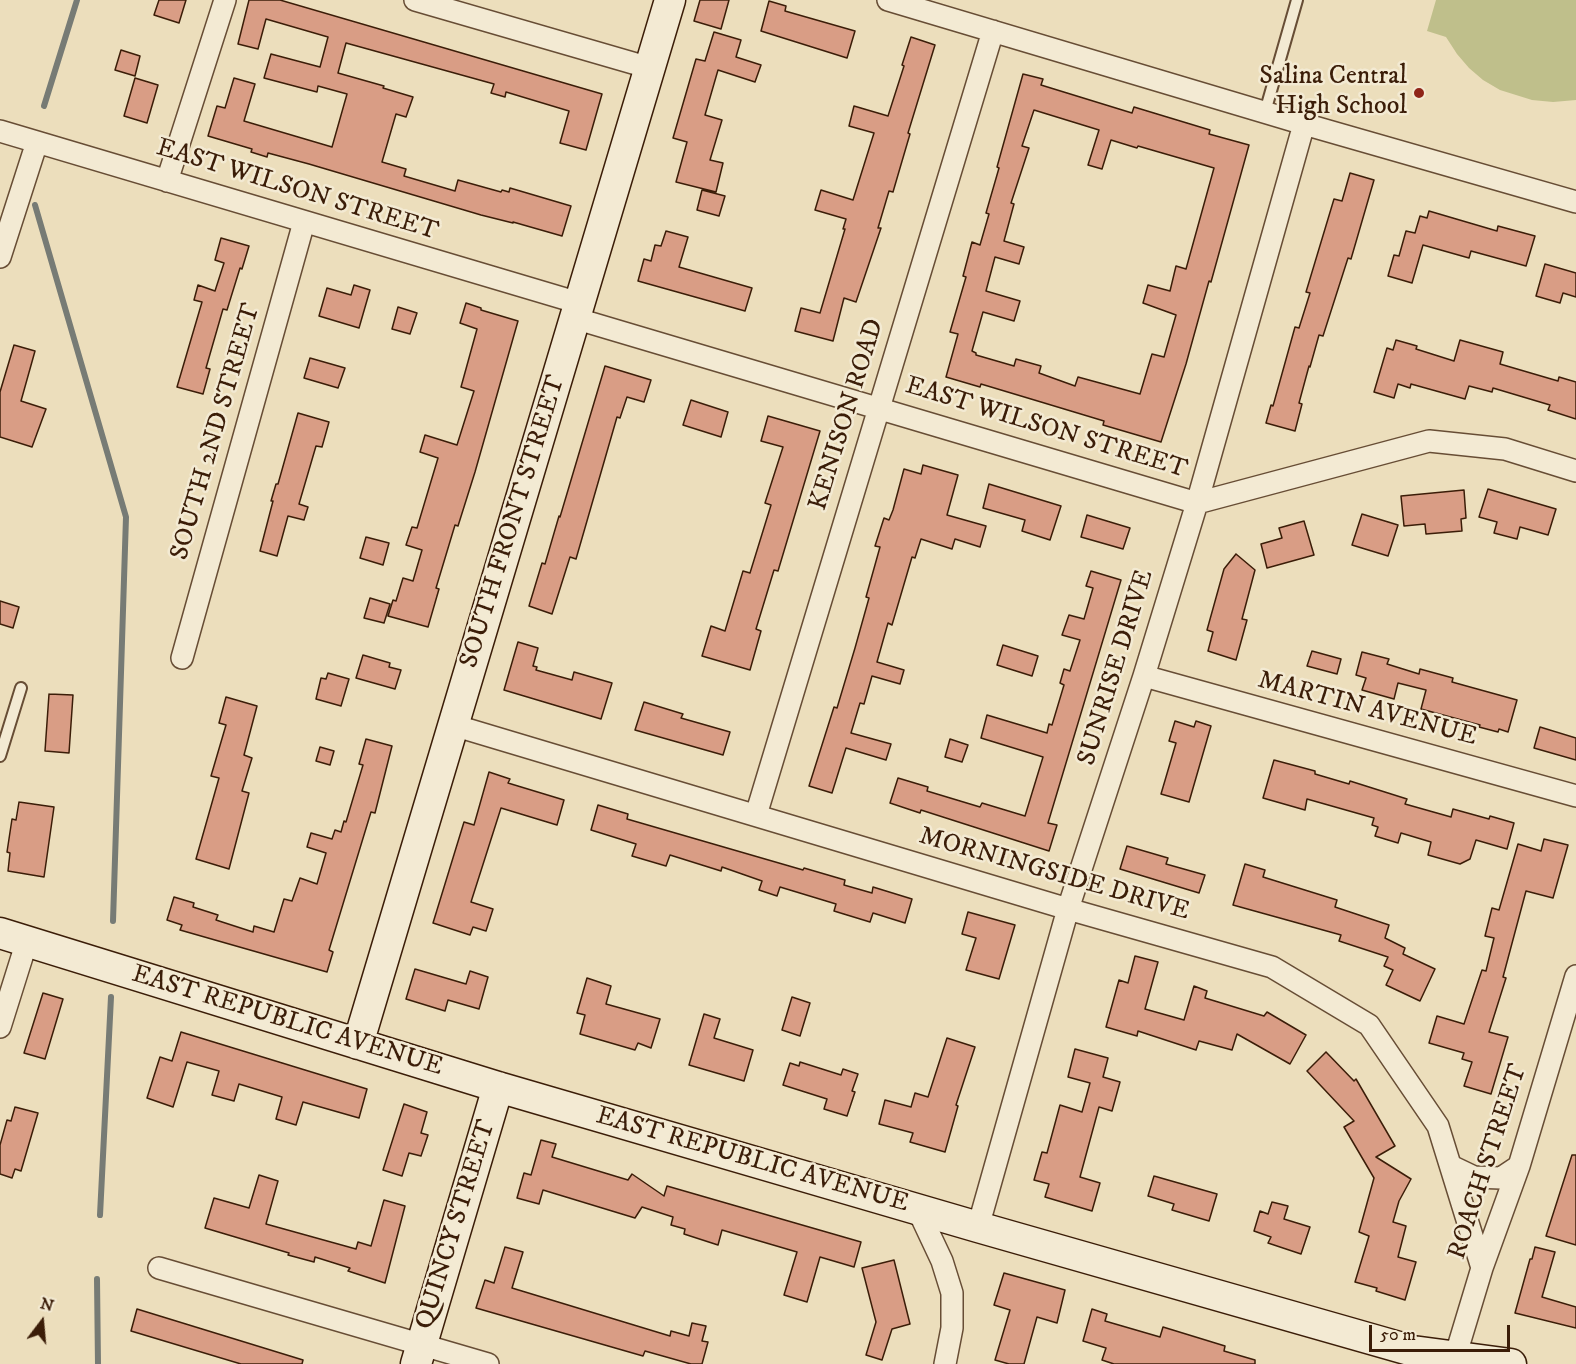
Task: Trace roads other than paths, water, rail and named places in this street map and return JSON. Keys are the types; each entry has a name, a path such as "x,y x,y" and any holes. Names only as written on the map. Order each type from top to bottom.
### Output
{"street":[{"path":"167,181 225,0"},
{"path":"415,0 650,68"},
{"name":"SOUTH FRONT STREET","path":"358,1044 670,0"},
{"path":"888,0 1576,202"},
{"name":"KENISON ROAD","path":"756,815 993,30"},
{"name":"SUNRISE DRIVE","path":"978,1227 1068,909 1144,676 1197,502 1304,124"},
{"name":"EAST WILSON STREET","path":"0,131 304,222 878,407 1197,502 1429,441 1505,449 1576,471"},
{"path":"0,257 37,142"},
{"name":"SOUTH 2ND STREET","path":"182,658 304,222"},
{"name":"MARTIN AVENUE","path":"1144,676 1576,796"},
{"name":"MORNINGSIDE DRIVE","path":"453,725 1068,909 1272,967 1369,1025 1438,1125 1482,1268"},
{"path":"0,1027 14,937"},
{"name":"EAST REPUBLIC AVENUE","path":"14,937 498,1087 918,1210 1413,1351 1454,1359 1511,1364"},
{"name":"ROACH STREET","path":"1454,1359 1482,1268 1519,1166 1576,976"},
{"name":"QUINCY STREET","path":"418,1354 498,1087"},
{"path":"1451,1166 1474,1178 1501,1178 1519,1166"},
{"path":"918,1210 942,1261 952,1293 952,1328 945,1364"},
{"path":"159,1268 418,1354 488,1364"}],"lane":[{"path":"1265,112 1298,0"},
{"path":"0,756 21,688"}],"waterway":[{"path":"44,106 77,0"},
{"path":"35,205 126,517 113,921"},
{"path":"100,1215 111,997"},
{"path":"97,1279 98,1364"}],"place":[{"name":"Salina Central High School","path":"1419,93"}]}
